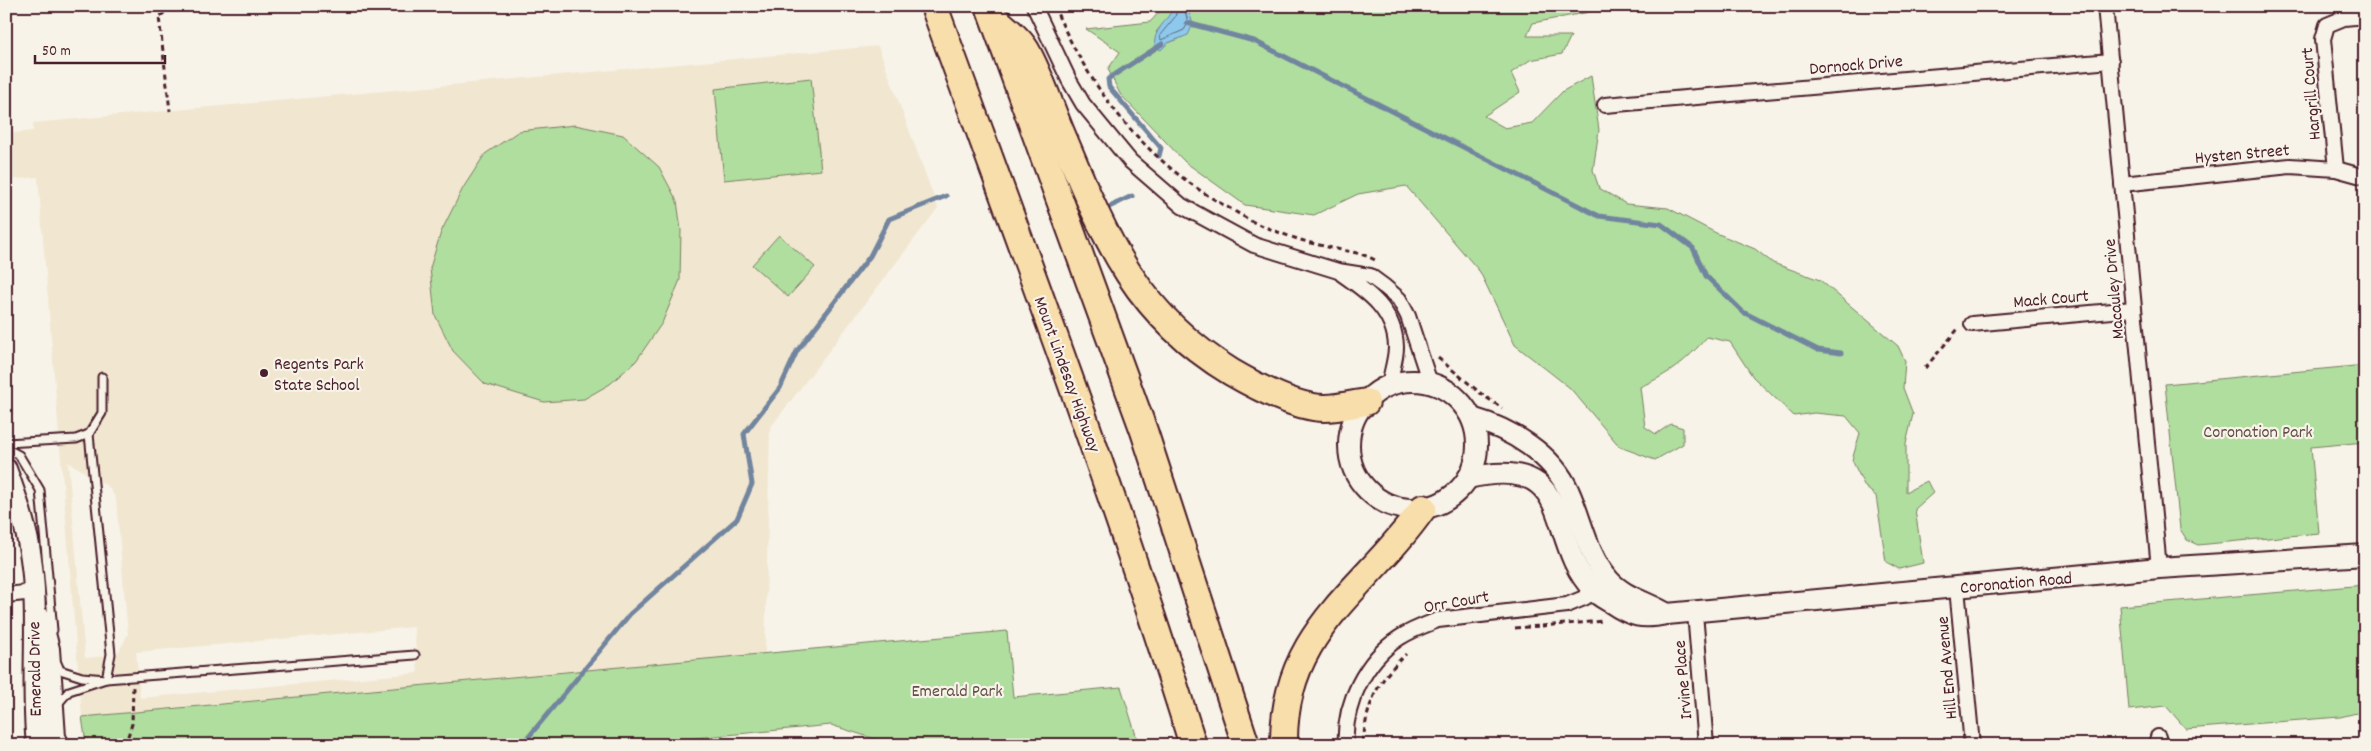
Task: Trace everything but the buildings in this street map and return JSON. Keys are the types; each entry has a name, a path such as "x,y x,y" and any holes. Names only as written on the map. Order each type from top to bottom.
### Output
{"highway":[{"name":"Mount Lindesay Highway","path":"934,6 1090,436 1166,658 1193,745"},
{"path":"991,11 1026,49 1093,207 1132,282 1172,327 1215,362 1260,388 1310,407 1326,408 1366,402"},
{"path":"991,11 1144,431 1246,745"},
{"path":"1284,745 1286,708 1290,689 1304,652 1322,624 1403,537 1423,508"},
{"path":"1166,658 1168,709 1177,745"}],"street":[{"path":"1034,6 1065,72 1083,104 1130,161 1182,206 1254,245 1338,272 1370,276 1398,299 1408,316 1430,383"},
{"name":"Macauley Drive","path":"2105,6 2159,568"},
{"name":"Hargrill Court","path":"2336,169 2323,39 2327,25 2344,18 2365,16"},
{"name":"Dornock Drive","path":"1605,105 2110,61"},
{"name":"Hysten Street","path":"2122,184 2290,166 2336,169 2365,177"},
{"path":"1338,272 1374,297 1386,313 1396,347 1389,386"},
{"name":"Mack Court","path":"1972,324 2133,309"},
{"path":"1410,381 1430,383 1448,391 1462,402 1472,418 1478,448 1475,464 1468,478 1456,492 1441,503 1423,508 1406,508 1388,504 1368,489 1353,467 1349,450 1350,433 1356,416 1366,402 1389,386 1410,381"},
{"name":"Coronation Road","path":"1472,418 1492,424 1547,459 1557,469 1569,492 1602,586"},
{"name":"Emerald Drive","path":"6,468 29,546 34,592 33,656 37,745"},
{"name":"Coronation Road","path":"1468,478 1504,472 1519,474 1544,489 1581,573 1602,586 1628,595 1667,614 2159,568 2365,555"},
{"name":"Orr Court","path":"1346,745 1348,716 1353,696 1366,673 1381,654 1399,638 1418,627 1438,620 1547,608 1567,604 1602,586"},
{"name":"Hill End Avenue","path":"1957,588 1972,745"},
{"path":"6,595 34,592"},
{"name":"Emerald Drive","path":"34,592 49,649 55,737 58,745"},
{"name":"Irvine Place","path":"1695,612 1706,745"}],"lane":[{"path":"6,443 76,440 89,434 102,413 102,377"},
{"path":"89,434 111,654 106,679"},
{"path":"6,448 19,455 40,490 54,633 49,649 60,670 82,677 106,679 415,655"},
{"path":"53,709 69,691 106,679"}],"path":[{"path":"168,6 169,9 159,17 170,111"},
{"path":"1925,368 1960,327 1972,324"},
{"path":"125,745 132,724 134,696 132,677"},
{"path":"640,745 645,741"}],"shaded area":[{"name":"Regents Park State School","path":"878,46 938,208 770,428 765,654 82,717 38,177 6,180 6,134 33,131 33,123","holes":["68,462 109,487 116,499 128,634 117,655 85,658","414,627 418,673 140,698 136,652"]}],"green space":[{"path":"1165,6 1174,6 1171,14 1156,32 1168,43 1179,39 1190,9 1187,6 1192,10 1281,11 1334,6 1593,6 1589,12 1533,23 1527,36 1571,36 1562,54 1530,60 1511,73 1520,92 1484,116 1505,128 1532,123 1563,91 1591,76 1599,130 1593,170 1599,188 1626,204 1668,208 1716,233 1755,249 1773,263 1820,280 1898,346 1905,361 1903,388 1913,414 1906,444 1906,492 1927,481 1933,493 1915,509 1923,563 1899,569 1886,562 1876,496 1865,487 1852,460 1860,433 1846,416 1814,413 1794,416 1753,377 1730,342 1707,337 1677,366 1640,387 1645,427 1656,434 1671,424 1683,428 1683,444 1655,460 1620,447 1570,388 1515,345 1480,272 1406,186 1358,194 1314,215 1245,205 1185,162 1120,94 1108,69 1120,52 1086,29 1150,22"},
{"path":"811,78 821,170 724,180 715,89"},
{"path":"575,125 623,135 659,167 677,201 681,230 680,280 662,323 636,361 610,384 584,399 544,402 485,384 453,351 435,315 430,268 441,232 463,188 485,154 519,131"},
{"path":"779,235 815,267 788,297 752,265"},
{"name":"Coronation Park","path":"2365,365 2365,442 2311,447 2319,533 2198,545 2187,540 2180,529 2165,384"},
{"path":"2365,585 2365,711 2340,717 2186,729 2166,706 2129,710 2120,606"},
{"name":"Emerald Park","path":"1007,631 1013,697 1121,687 1139,745 894,745 831,725 654,742 651,745 91,745 85,737 82,717"}],"water":[{"path":"1174,6 1187,6 1193,24 1188,35 1168,43 1161,50 1155,47 1156,36"}],"waterway":[{"path":"1187,23 1254,41 1599,216 1661,224 1693,248 1706,276 1743,312 1818,350 1841,353"},
{"path":"1159,156 1161,148 1109,87 1108,79 1162,44"},
{"path":"522,745 630,614 737,519 752,484 744,434 780,388 797,351 870,256 889,219 946,196"},
{"path":"1109,207 1132,196"}],"place":[{"name":"Regents Park State School","path":"264,373"}]}
